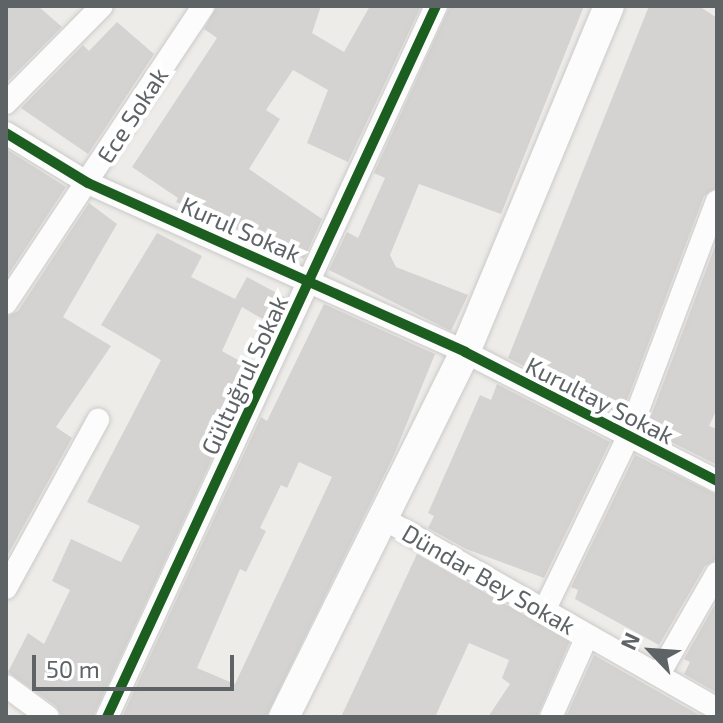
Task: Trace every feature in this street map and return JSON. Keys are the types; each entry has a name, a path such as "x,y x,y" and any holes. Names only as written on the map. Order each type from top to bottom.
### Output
{"main road":[{"path":"284,717 386,520 465,352 609,6"}],"street":[{"path":"6,103 102,6"},
{"name":"Ece Sokak","path":"6,303 203,6"},
{"name":"Gültuğrul Sokak","path":"107,717 436,6"},
{"name":"Kurul Sokak","path":"6,133 88,183 465,352"},
{"path":"543,613 627,439 717,201"},
{"name":"Kurultay Sokak","path":"465,352 627,439 717,481"},
{"path":"6,588 98,420"},
{"name":"Dündar Bey Sokak","path":"386,520 543,613 659,674 717,709"},
{"path":"659,674 717,573"},
{"path":"551,717 587,636"},
{"path":"6,686 48,717"}],"building":[{"path":"6,6 38,6 62,27 6,83"},
{"path":"217,6 321,6 312,33 344,52 370,6 421,6 348,162 307,143 328,90 293,70 266,110 280,119 249,169 322,219 304,259 176,202 178,198 132,167 217,38 204,29"},
{"path":"450,6 584,6 501,214 419,184 390,255 396,267 468,295 451,331 329,270 347,232 358,238 385,178 374,173"},
{"path":"649,6 699,6 717,18 717,187 704,196 621,416 508,358"},
{"path":"117,22 154,54 88,154 21,108 83,45 89,51"},
{"path":"6,149 66,187 6,278"},
{"path":"89,203 117,224 63,317 111,346 56,427 72,438 6,558 6,317 18,311"},
{"path":"157,233 202,256 191,277 235,299 247,277 286,298 273,325 242,307 222,351 245,364 230,396 238,402 93,717 62,717 56,706 8,672 28,633 44,644 70,590 52,581 71,539 121,562 140,526 87,502 161,360 101,325"},
{"path":"717,241 717,409 709,426 717,429 717,465 646,429"},
{"path":"324,304 435,354 394,455 266,717 122,717 261,417 267,421","holes":["299,462 332,477 235,684 197,668 240,569 246,572 266,531 260,528 281,485 287,488"]},
{"path":"497,384 610,442 544,578 466,549 428,528 434,516 428,513 480,395 491,400"},
{"path":"635,455 717,495 717,559 705,566 659,645 575,599 578,590 571,587"},
{"path":"417,554 570,641 537,717 488,717 510,684 502,678 509,660 469,643 435,717 341,717"},
{"path":"717,601 717,693 684,674 690,662 684,659"},
{"path":"594,655 671,699 703,717 566,717"}],"cycle path":[{"path":"107,717 436,6"},
{"path":"6,133 88,183 465,352 717,481"}]}
